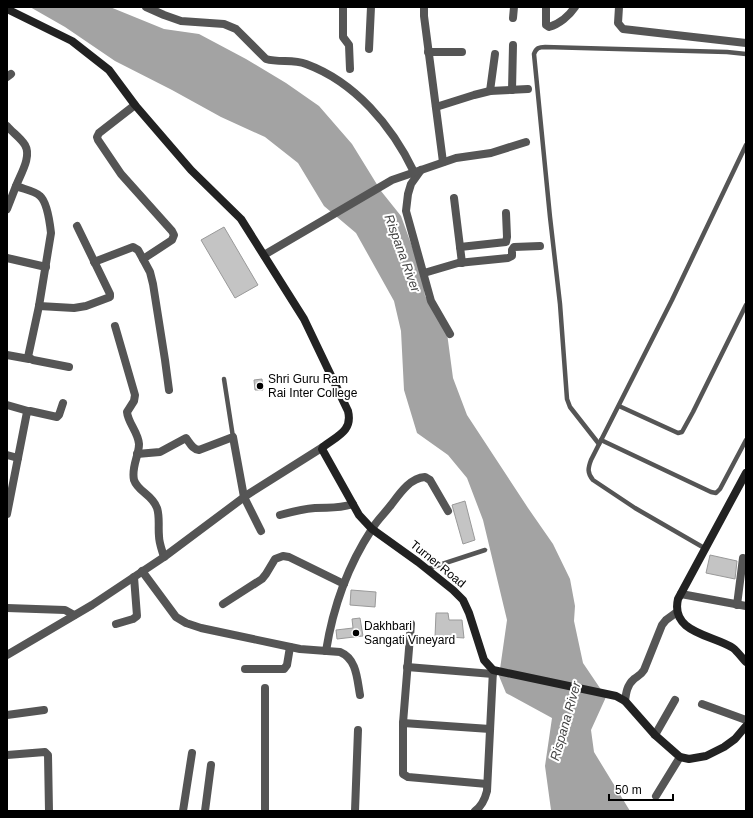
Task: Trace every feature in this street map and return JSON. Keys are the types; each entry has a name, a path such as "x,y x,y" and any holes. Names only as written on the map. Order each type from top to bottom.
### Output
{"main road":[{"path":"7,9 72,41 109,70 135,104 191,170 241,219 304,319 348,411 350,418 349,424 345,430 323,447"},
{"name":"Turner Road","path":"323,447 322,449 359,515 372,529 453,590 463,600 469,613 484,660 494,672"},
{"path":"746,473 681,594 676,607 677,612 688,628 733,649 746,662"},
{"path":"494,672 611,694 625,702 655,735 680,757 690,759 706,756 735,740 746,726"}],"street":[{"path":"146,7 181,21 224,24 230,26 236,29 266,59 292,61 305,64 341,82 367,104 388,128 418,171"},
{"path":"343,7 343,37 350,45 350,69"},
{"path":"369,48 371,7"},
{"path":"424,7 428,52 443,162"},
{"path":"513,18 514,7"},
{"path":"546,7 546,25 549,27 558,23 571,12 574,7"},
{"path":"619,7 618,24 622,29 746,44"},
{"path":"512,90 513,45"},
{"path":"428,52 462,52"},
{"path":"490,92 495,54"},
{"path":"436,107 474,95 490,92 528,89"},
{"path":"135,104 99,133 97,137 99,144 121,174 174,235 172,240 143,259"},
{"path":"7,126 24,144 27,150 26,160 7,209"},
{"path":"264,254 392,180 456,158 491,153 526,142"},
{"path":"418,171 411,184 406,211 431,301 450,334"},
{"path":"16,186 41,196 50,223 51,233 39,306 28,355 29,359"},
{"path":"454,198 462,263"},
{"path":"460,247 506,242 508,237 506,213"},
{"path":"39,306 74,308 86,306 110,297 110,294 77,226"},
{"path":"424,273 462,263 508,258 512,256 512,250 514,247 540,246"},
{"path":"94,262 133,247 138,250 150,272 153,284 169,390"},
{"path":"7,258 46,267"},
{"path":"115,326 134,390 134,400 127,412 139,442 133,472 138,487 151,496 155,503 159,517 160,546 164,557"},
{"path":"7,355 69,367"},
{"path":"7,405 57,417 63,403"},
{"path":"7,514 26,413 28,410"},
{"path":"137,454 160,452 186,438 191,446 196,450 199,450 233,437 244,497 261,531"},
{"path":"7,655 134,577 164,557 244,497 323,447"},
{"path":"7,455 18,458"},
{"path":"326,652 333,612 357,554 372,529 397,497 414,479 425,477 430,480 448,512"},
{"path":"280,515 304,509 337,508 353,504"},
{"path":"222,604 262,578 278,557 289,557 344,584"},
{"path":"737,605 743,558"},
{"path":"142,571 176,617 186,623 201,628 290,647 326,652 340,652 349,658 356,673 360,695"},
{"path":"116,624 133,619 137,616 134,577"},
{"path":"681,594 746,606"},
{"path":"7,608 65,610 74,615"},
{"path":"625,702 628,688 632,681 644,670 662,625 677,612"},
{"path":"411,624 403,723 402,770 405,776 487,784"},
{"path":"245,669 284,669 287,665 290,647"},
{"path":"407,668 494,672 487,784 485,799 479,810"},
{"path":"265,688 265,811"},
{"path":"655,735 675,700"},
{"path":"702,704 746,726"},
{"path":"7,715 44,710"},
{"path":"403,723 490,729"},
{"path":"355,811 358,730"},
{"path":"7,755 45,752 48,754 49,811"},
{"path":"183,811 192,753"},
{"path":"656,796 680,757"},
{"path":"205,811 211,765"}],"lane":[{"path":"746,54 727,52 545,47 539,47 534,54 560,304 567,399 570,407 600,442 716,493 720,490 746,440"},
{"path":"706,549 635,508 593,480 590,476 589,467 600,442 716,210 746,145"},
{"path":"619,406 678,433 682,432 746,305"},
{"path":"224,379 233,437"},
{"path":"426,569 485,550"}],"water":[{"name":"Rispana River","path":"30,7 110,7 164,29 199,34 246,59 286,83 319,106 352,144 381,191 401,216 422,274 425,296 447,333 453,378 467,415 553,544 570,579 575,606 574,621 583,663 606,697 591,730 594,752 630,811 551,810 545,766 552,718 506,693 499,676 507,620 483,520 467,478 448,455 417,433 404,390 401,331 394,301 356,233 324,206 298,163 265,137 221,117 115,61 65,27"}],"building":[{"path":"224,227 258,285 235,298 201,240"},
{"path":"262,379 263,390 255,390 254,380"},
{"path":"465,501 475,540 463,544 452,505"},
{"path":"710,555 737,561 735,579 706,573"},
{"path":"351,590 376,592 375,607 350,605"},
{"path":"436,613 448,613 449,620 462,620 464,638 450,637 449,639 435,637"},
{"path":"360,618 363,636 337,639 336,630 353,628 352,619"}],"place":[{"name":"Shri Guru Ram Rai Inter College","path":"260,386"},
{"name":"Dakhbari Sangati Vineyard","path":"356,633"}]}
